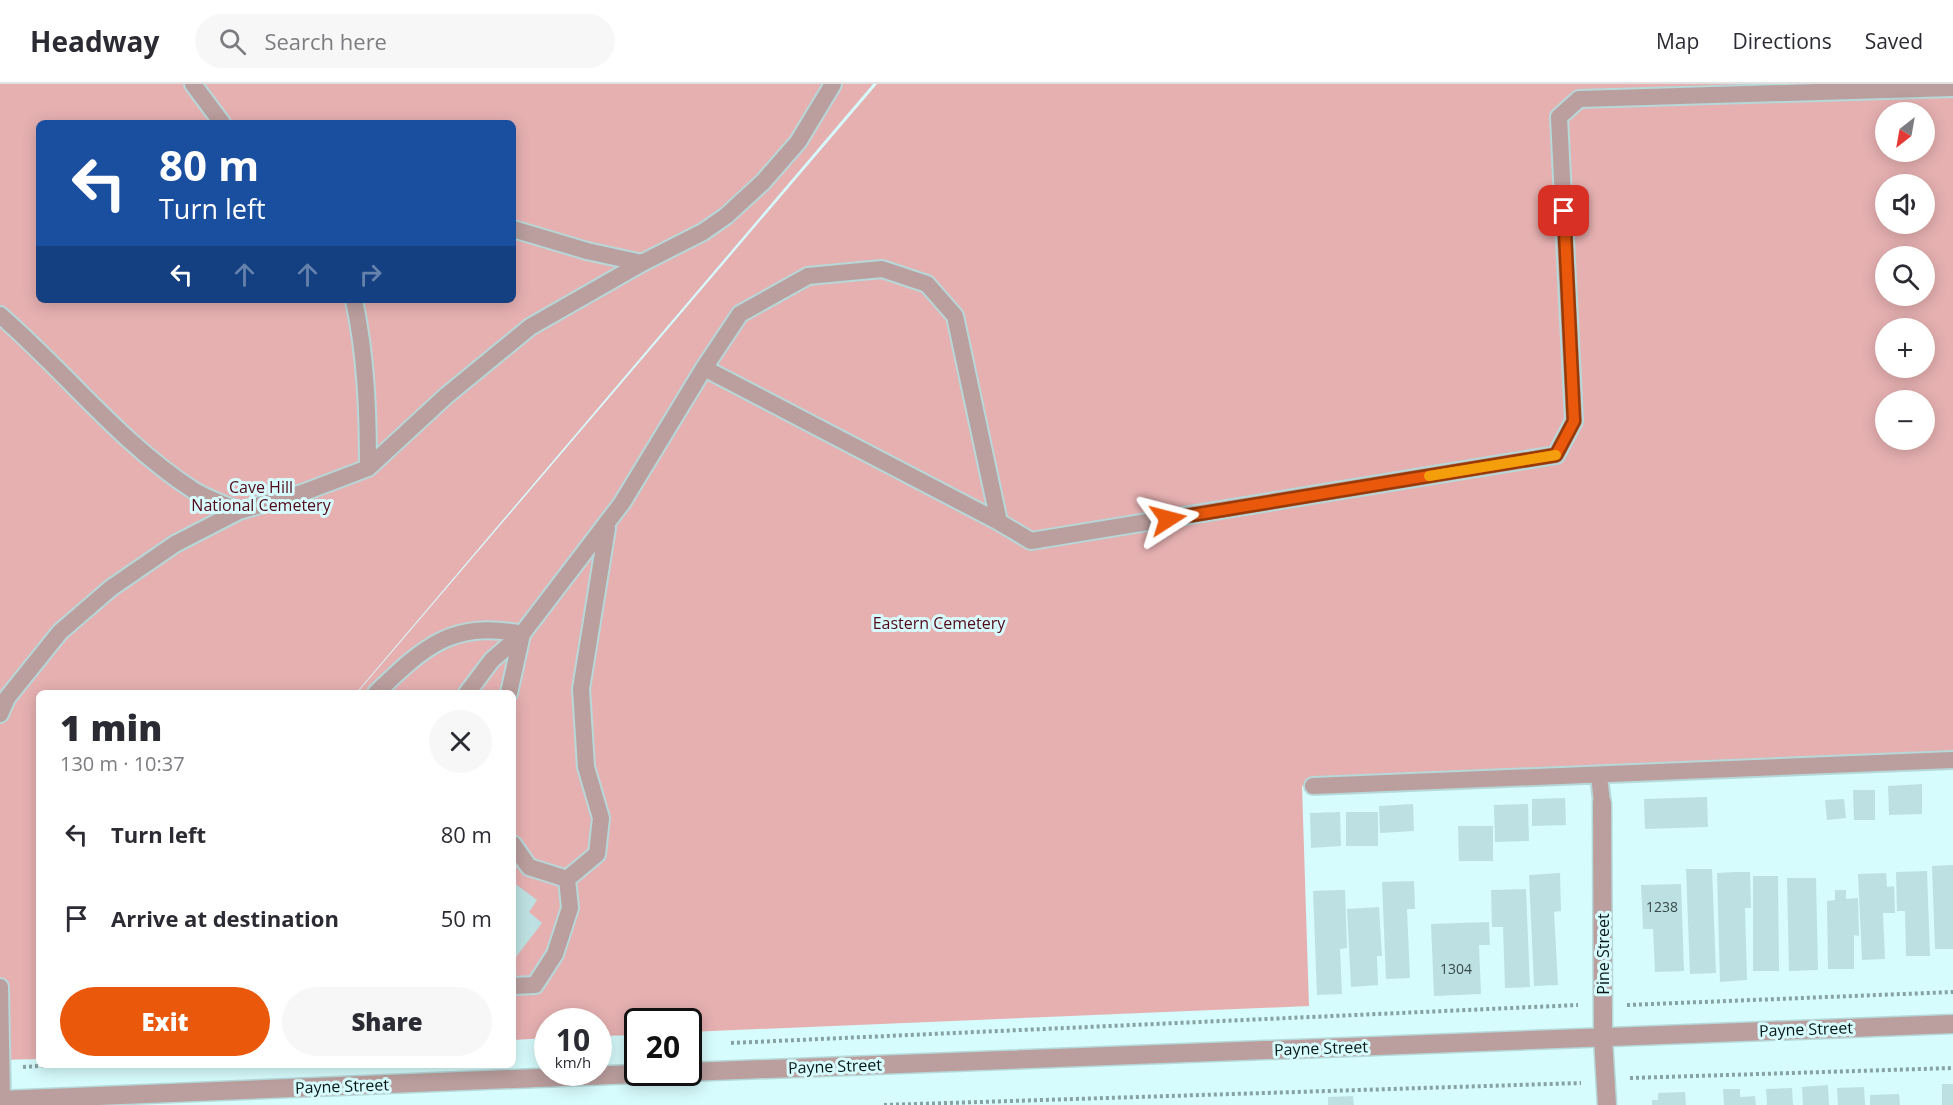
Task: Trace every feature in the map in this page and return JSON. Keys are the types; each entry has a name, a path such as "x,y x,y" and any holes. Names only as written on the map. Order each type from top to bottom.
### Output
{"street":[{"name":"Pine Street","path":"1602,803 1603,1038 1607,1105"},
{"name":"Payne Street","path":"702,1071 1953,1024"},
{"name":"Payne Street","path":"1,1100 624,1074"}],"lane":[{"path":"193,84 220,120"},
{"path":"820,108 826,84"},
{"path":"0,714 7,698 60,632 102,595 175,544 239,511 302,493 368,468 446,396 530,327 642,263 703,232 726,216 763,182 791,150 820,108 833,84"},
{"path":"704,368 999,522 1031,541 1556,455 1574,421 1559,117 1579,99 1953,88"},
{"path":"516,230 587,251 642,263"},
{"path":"469,690 492,660 522,634 607,524 740,314 808,276 882,269 927,284 955,316 999,522"},
{"path":"355,303 362,338 368,409 368,468"},
{"path":"0,315 99,414 148,457 195,491 239,511"},
{"path":"567,879 597,854 601,818 586,767 580,689 607,524"},
{"path":"379,690 413,658 456,633 493,628 522,634"},
{"path":"510,690 522,634"},
{"path":"1312,786 1953,760"},
{"path":"1599,775 1602,803"},
{"path":"516,848 529,867 567,879"},
{"path":"516,986 535,985 555,954 570,908 567,879"},
{"path":"0,987 1,1100"}],"path":[{"path":"724,1043 1335,1017 1561,1004 1603,1006 1953,992"},
{"path":"884,1105 1582,1083 1605,1079 1953,1068"}],"green space":[{"name":"Cave Hill National Cemetery","path":"0,84 873,84 359,690 36,690 36,1059 0,1060"},
{"name":"Eastern Cemetery","path":"877,84 1953,84 1953,757 1302,786 1309,1006 702,1031 702,1008 624,1008 624,1035 612,1036 612,1008 534,1008 534,1039 516,1040 516,690 360,690"}],"building":[{"path":"1922,784 1922,814 1889,815 1888,786"},
{"path":"1853,790 1875,790 1875,820 1854,820"},
{"path":"1707,797 1708,827 1645,829 1644,799"},
{"path":"1565,798 1566,825 1532,826 1532,799"},
{"path":"1844,799 1846,818 1827,820 1825,800"},
{"path":"1413,804 1414,831 1380,833 1379,806"},
{"path":"1528,804 1529,841 1495,842 1494,805"},
{"path":"1340,812 1341,846 1311,848 1310,813"},
{"path":"1346,812 1378,812 1378,846 1346,846"},
{"path":"1458,826 1493,826 1493,861 1459,861"},
{"path":"1953,865 1953,949 1935,949 1932,866"},
{"path":"1686,869 1712,869 1716,973 1690,974"},
{"path":"1927,871 1930,956 1906,956 1905,911 1897,911 1896,872"},
{"path":"1750,872 1751,908 1745,908 1747,980 1720,982 1717,873"},
{"path":"1560,873 1561,911 1554,912 1558,985 1534,986 1529,875"},
{"path":"1886,873 1887,887 1894,886 1895,913 1883,913 1885,959 1862,960 1858,874"},
{"path":"1753,876 1778,876 1779,971 1753,971"},
{"path":"1787,878 1816,878 1818,970 1789,971"},
{"path":"1414,881 1415,909 1407,909 1410,978 1386,979 1382,882"},
{"path":"516,884 537,900 529,912 542,923 516,957"},
{"path":"1681,884 1684,971 1655,972 1653,929 1643,929 1641,885"},
{"path":"1526,889 1530,987 1505,988 1503,927 1492,927 1491,890"},
{"path":"1345,890 1347,948 1340,949 1342,994 1317,995 1313,891"},
{"path":"1835,890 1846,890 1846,899 1858,898 1859,936 1854,935 1854,969 1828,969 1827,901 1835,900"},
{"path":"1379,907 1382,956 1377,956 1378,985 1351,987 1347,909"},
{"path":"1489,922 1490,945 1479,945 1481,994 1434,996 1431,924"},
{"path":"1942,1084 1953,1084 1953,1105 1942,1105"},
{"path":"1828,1085 1829,1105 1803,1105 1802,1087"},
{"path":"1864,1087 1865,1105 1838,1105 1837,1088"},
{"path":"1792,1088 1793,1105 1767,1105 1766,1089"},
{"path":"1723,1089 1740,1089 1740,1097 1755,1096 1756,1105 1724,1105"},
{"path":"1685,1092 1686,1105 1652,1105 1652,1100 1658,1100 1658,1093"},
{"path":"1899,1094 1900,1105 1870,1105 1870,1095"},
{"path":"1353,1096 1354,1105 1328,1105 1328,1097"}],"slow traffic":[{"path":"1429,476 1556,455"}],"route":[{"path":"1168,519 1556,455 1574,421 1564,211"}]}
